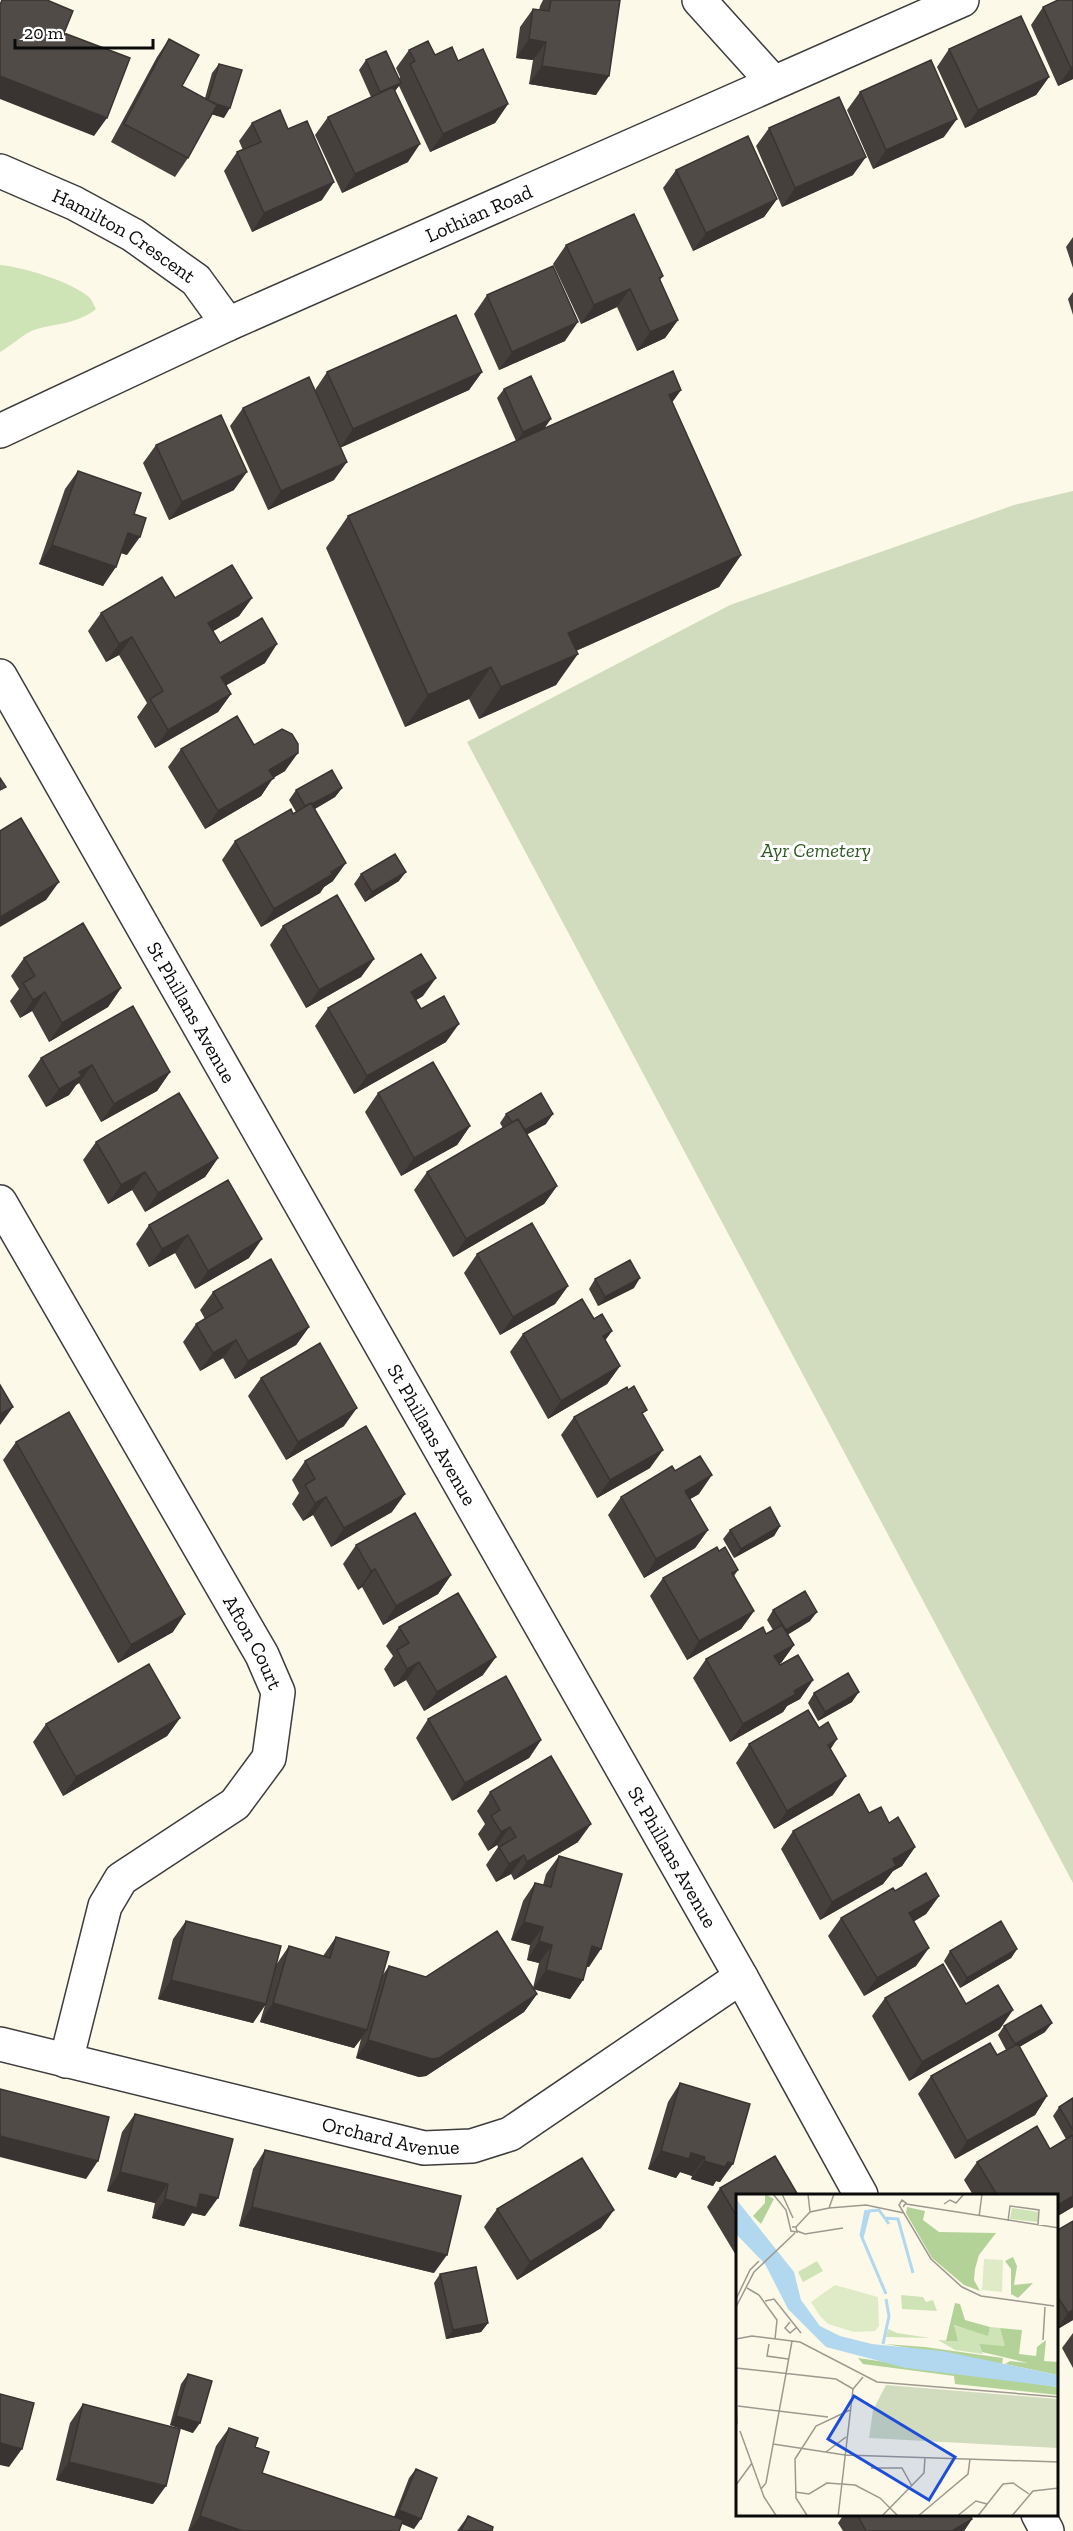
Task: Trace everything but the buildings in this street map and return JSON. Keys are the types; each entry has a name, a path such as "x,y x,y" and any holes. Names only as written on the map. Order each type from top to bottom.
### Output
{"street":[{"path":"699,0 772,82"},
{"name":"Lothian Road","path":"0,431 228,324 962,0"},
{"name":"Hamilton Crescent","path":"0,171 74,202 133,235 196,280 228,324"},
{"name":"St Phillans Avenue","path":"0,676 741,1977 860,2194"},
{"name":"Afton Court","path":"0,1202 262,1655 278,1692 269,1758 236,1804 121,1879 105,1906 66,2061"},
{"name":"Orchard Avenue","path":"0,2044 424,2148 472,2146 510,2134 741,1977"},
{"path":"1039,2516 1047,2531"}],"green space":[{"path":"0,265 34,272 71,286 89,297 96,309 75,320 32,331 0,352"},
{"name":"Ayr Cemetery","path":"1073,491 1073,1883 467,742 730,605 1014,505"}]}
